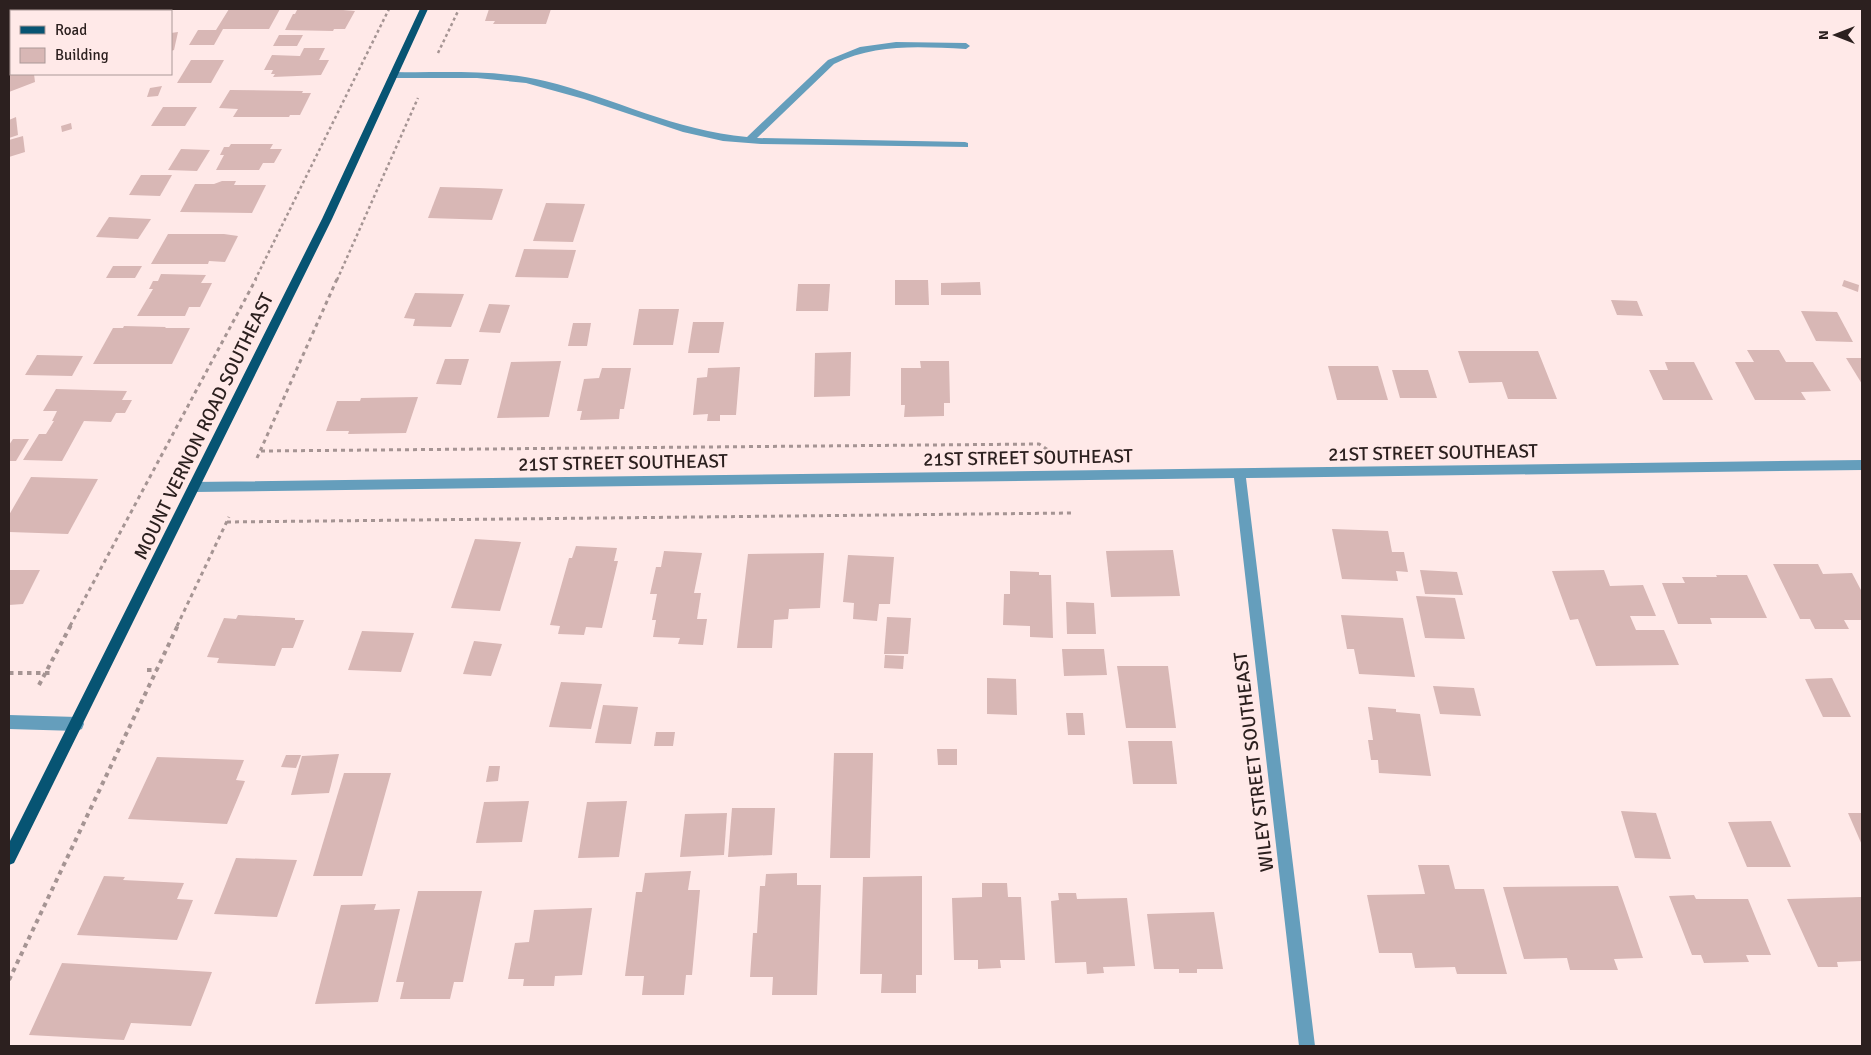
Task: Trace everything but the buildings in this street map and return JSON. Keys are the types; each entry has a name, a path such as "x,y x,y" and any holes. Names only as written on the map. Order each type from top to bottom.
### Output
{"main road":[{"name":"MOUNT VERNON ROAD SOUTHEAST","path":"9,858 327,219 424,9"}],"street":[{"path":"749,140 831,62 846,53 881,45 966,46"},
{"path":"394,75 492,76 524,79 563,88 688,130 729,138 965,145"},
{"name":"21ST STREET SOUTHEAST","path":"194,487 1862,465"},
{"name":"WILEY STREET SOUTHEAST","path":"1239,473 1307,1046"},
{"path":"9,722 77,724"}],"path":[{"path":"39,685 261,269 389,9"},
{"path":"257,458 459,9"},
{"path":"261,451 1039,444 1053,454"},
{"path":"9,980 228,519 1071,513"},
{"path":"147,670 156,670"},
{"path":"9,673 54,673"}]}
